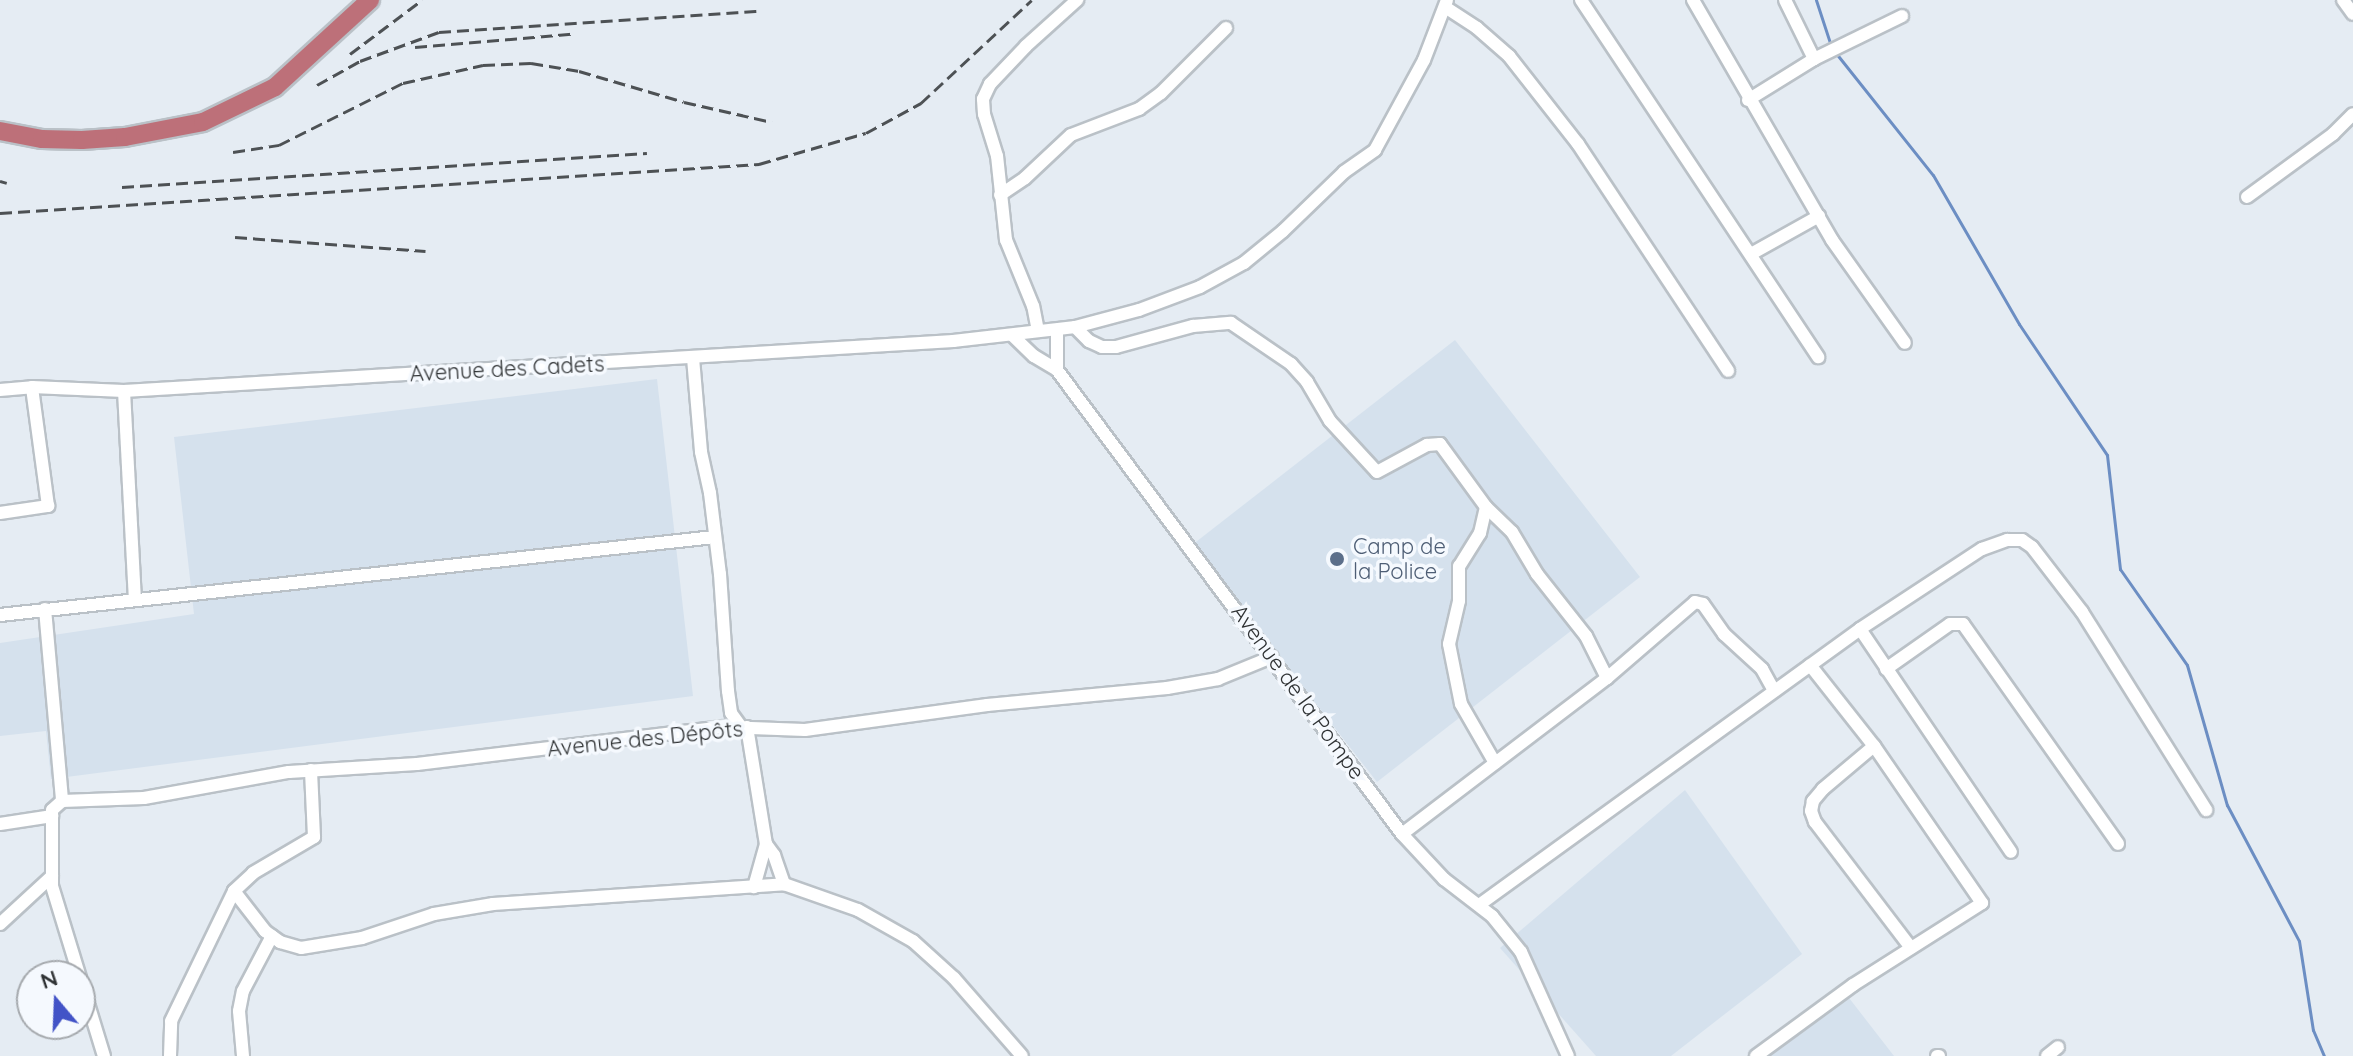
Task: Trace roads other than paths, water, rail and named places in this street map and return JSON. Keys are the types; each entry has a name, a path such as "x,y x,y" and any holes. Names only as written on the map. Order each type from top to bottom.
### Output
{"highway":[{"path":"0,131 42,139 82,140 125,137 203,122 275,87 370,0"}],"street":[{"path":"1038,331 1033,306 1006,240 997,156 984,114 983,99 990,84 1077,0"},
{"path":"1581,0 1818,357"},
{"path":"1693,0 1748,100 1819,216 1905,343"},
{"path":"1785,0 1814,59"},
{"path":"2343,0 2353,14"},
{"path":"1446,4 1509,56 1578,144 1728,371"},
{"name":"Avenue des Cadets","path":"0,390 32,387 124,391 693,358 1013,336 1075,327 1174,299 1244,263 1273,240 1344,172 1375,150 1424,60 1446,4"},
{"path":"1748,100 1814,59 1902,16"},
{"path":"1000,195 1025,178 1071,135 1139,109 1161,93 1226,28"},
{"path":"2247,197 2333,134 2353,114"},
{"path":"1751,254 1819,216"},
{"path":"1075,327 1102,347 1116,347 1193,326 1231,323 1291,364 1307,382 1330,421 1373,470 1381,472 1427,445 1440,444 1486,507 1512,532 1537,574 1586,636 1607,678"},
{"path":"1057,330 1057,370"},
{"name":"Avenue de la Pompe","path":"1013,336 1034,356 1057,370 1402,834 1444,879 1479,905 1521,952 1568,1056"},
{"path":"693,358 731,713 724,727"},
{"path":"0,513 48,506 32,387"},
{"path":"124,391 135,599"},
{"path":"1486,507 1480,533 1459,566 1459,601 1449,644 1461,704 1495,763"},
{"path":"0,615 714,537"},
{"path":"1479,905 1860,629 1982,549 2007,540 2022,540 2032,547 2082,612 2206,810"},
{"path":"1402,834 1607,678 1695,602 1703,604 1724,634 1762,669 1774,691"},
{"path":"45,609 62,801 55,805 52,816 54,900 74,953 104,1056"},
{"path":"1886,669 1950,624 1963,624 2118,844"},
{"path":"1860,629 2011,852"},
{"name":"Avenue des Dépôts","path":"62,801 144,798 311,770 417,764 724,727 805,730 987,705 1167,688 1218,679 1272,657"},
{"path":"1756,1056 1838,996 1982,903 1874,746 1810,665"},
{"path":"731,713 744,727 766,844 774,855 784,884"},
{"path":"1874,746 1823,789 1813,801 1811,811 1815,822 1911,948"},
{"path":"170,1056 171,1021 234,891 253,873 311,841 314,833 311,770"},
{"path":"0,824 52,816"},
{"path":"754,887 766,844"},
{"path":"0,924 52,876"},
{"path":"234,891 253,918 272,936 289,946 301,948 362,938 434,914 493,904 784,884 858,910 913,941 954,978 1022,1056"},
{"path":"243,1056 239,1011 243,991 272,936"},
{"path":"2047,1056 2058,1047"}],"waterway":[{"path":"1816,0 1831,46"},
{"path":"1835,52 1933,175 2019,324 2107,455 2120,569 2187,665 2227,805 2299,941 2313,1030 2324,1056"}],"railway":[{"path":"350,54 422,0"},
{"path":"0,213 759,164 866,133 921,103 1032,0"},
{"path":"317,85 360,61 439,32 759,11"},
{"path":"415,47 571,34"},
{"path":"233,152 279,145 403,83 483,65 531,63 579,71 684,102 772,122"},
{"path":"122,187 647,153"},
{"path":"0,181 7,183"},
{"path":"235,237 425,251"}],"place":[{"name":"Camp de la Police","path":"1337,559"}]}
